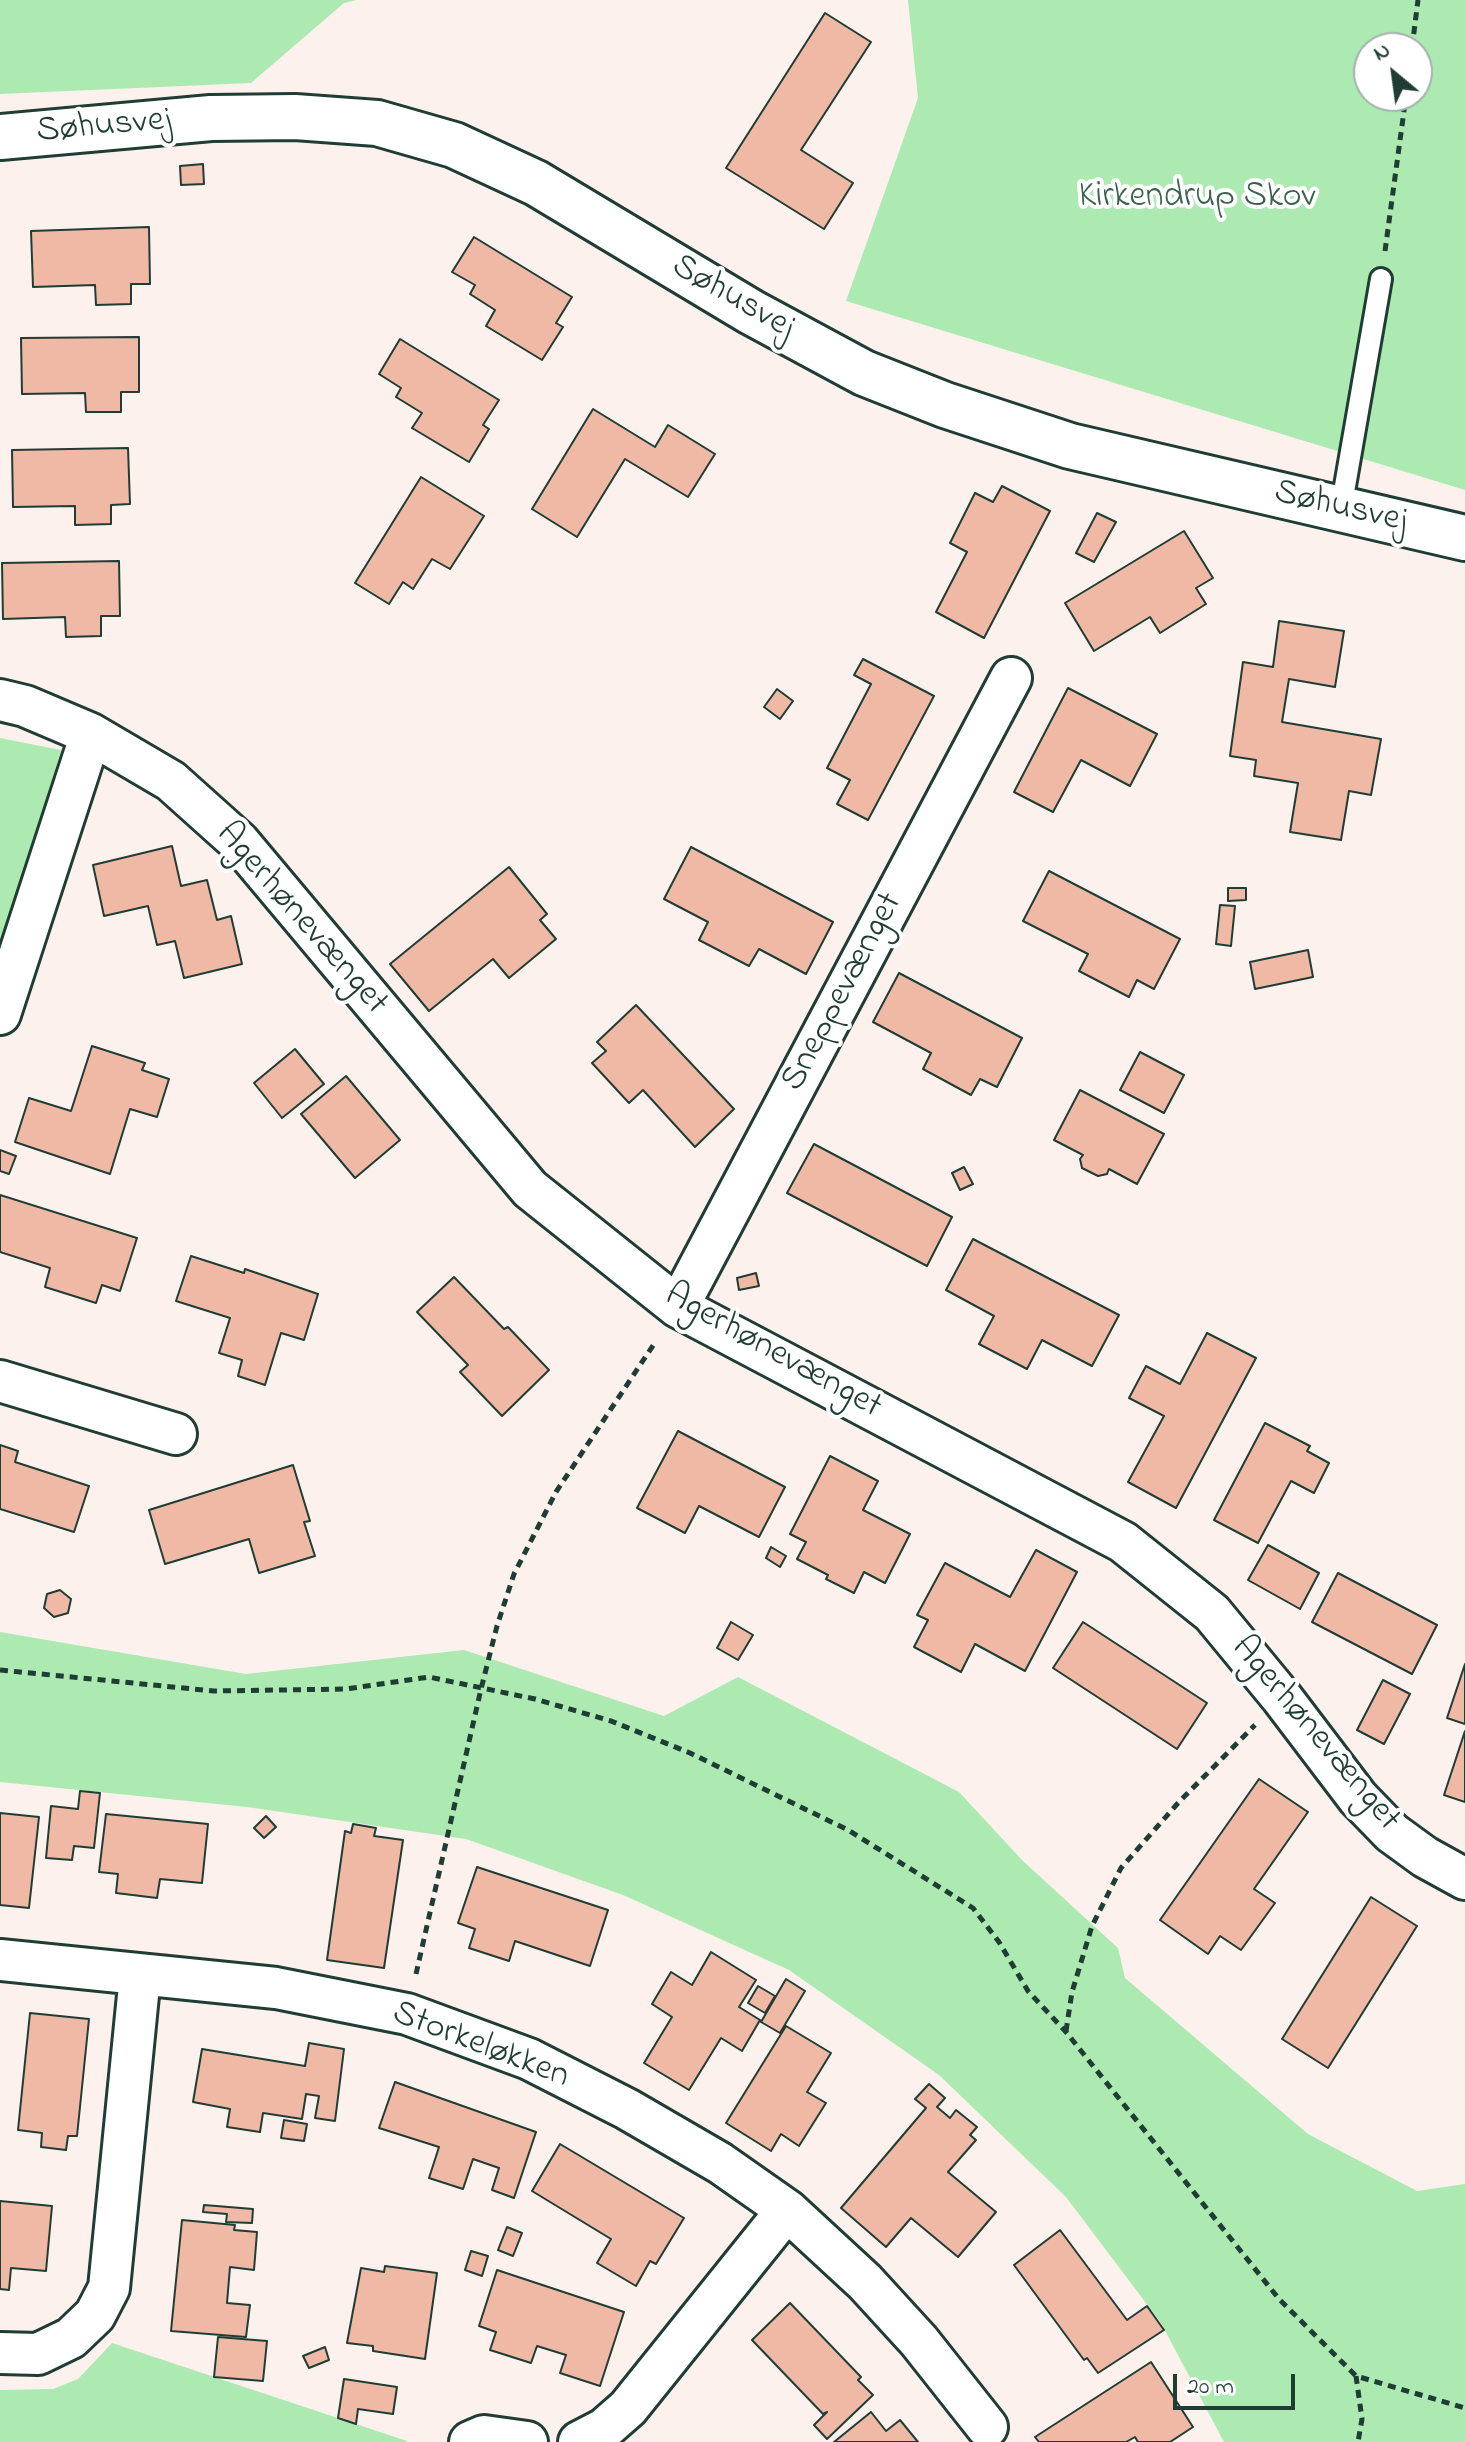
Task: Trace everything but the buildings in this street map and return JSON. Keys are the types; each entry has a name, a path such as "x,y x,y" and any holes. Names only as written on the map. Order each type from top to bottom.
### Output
{"street":[{"name":"Søhusvej","path":"0,137 211,118 295,117 377,123 441,141 536,183 751,312 864,373 945,405 1070,446 1465,538"},
{"name":"Sneppevænget","path":"678,1307 1011,678"},
{"name":"Agerhønevænget","path":"0,700 25,706 91,734 171,781 239,842 530,1189 678,1307 1123,1542 1212,1613 1358,1798 1392,1833 1425,1857 1465,1879"},
{"path":"0,1014 91,734"},
{"path":"0,1381 176,1434"},
{"name":"Storkeløkken","path":"0,1960 276,1988 407,2014 529,2059 627,2109 720,2163 787,2210 876,2294 919,2341 987,2427"},
{"path":"0,2353 38,2354 71,2338 95,2315 109,2288 140,1975"},
{"path":"579,2442 604,2429 628,2408 787,2210"},
{"path":"470,2442 484,2436 527,2442"}],"lane":[{"path":"1341,509 1381,279"}],"path":[{"path":"1414,32 1418,0"},
{"path":"1381,279 1404,112"},
{"path":"407,2014 481,1689 514,1574 556,1492 678,1307"},
{"path":"0,1670 214,1691 346,1689 429,1677 535,1699 611,1721 690,1753 848,1830 973,1908 999,1942 1028,1991 1066,2032 1279,2299 1356,2376 1465,2408"},
{"path":"1066,2032 1072,1992 1092,1926 1121,1868 1178,1803 1282,1698"},
{"path":"1356,2376 1362,2419 1358,2442"}],"green space":[{"path":"0,0 357,0 344,3 251,83 0,94"},
{"name":"Kirkendrup Skov","path":"908,0 1465,0 1465,490 846,301 918,98"},
{"path":"0,738 61,750 0,958"},
{"path":"0,1632 246,1674 464,1650 664,1716 738,1677 959,1792 1023,1861 1118,1948 1125,1978 1308,2134 1417,2191 1465,2184 1465,2442 1224,2442 1161,2323 1066,2197 939,2075 789,1970 623,1895 466,1839 247,1807 0,1782"},
{"path":"112,2343 407,2442 0,2442 0,2390 53,2389 78,2379"}]}
